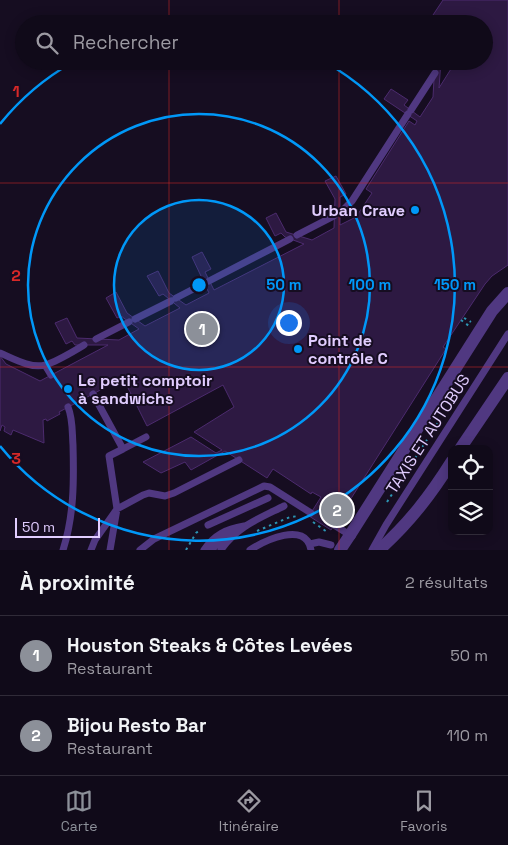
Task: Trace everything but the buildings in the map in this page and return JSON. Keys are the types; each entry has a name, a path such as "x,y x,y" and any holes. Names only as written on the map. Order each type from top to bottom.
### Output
{"street":[{"path":"335,548 350,535 492,311 508,293"},
{"path":"463,445 508,378"},
{"path":"379,550 397,534 424,503 448,467"}],"lane":[{"path":"96,338 337,214 352,201 435,73"},
{"name":"TAXIS ET AUTOBUS","path":"372,550 396,508 508,334"},
{"path":"0,353 29,364 45,365 84,345"},
{"path":"45,365 51,376"},
{"path":"93,394 123,449"},
{"path":"63,550 71,516 74,480 72,422 68,407"},
{"path":"110,550 117,510 109,456 146,437"},
{"path":"91,550 94,540 117,510 143,494 165,496 174,493 239,460"},
{"path":"140,550 154,539 264,486 270,487 311,513"},
{"path":"206,526 268,498"},
{"path":"221,550 228,539 244,526 284,506"},
{"path":"334,525 350,535"},
{"path":"204,550 212,539 220,533 244,526"},
{"path":"212,550 222,538 235,533"},
{"path":"250,550 268,540 283,535 300,536 310,547 319,542 335,548"}],"path":[{"path":"387,502 439,421"},
{"path":"345,508 354,513"},
{"path":"186,550 196,533 206,526"}],"place":[{"name":"Urban Crave","path":"415,210"},
{"name":"Houston Steaks & Côtes Levées","path":"202,329"},
{"name":"Point de contrôle C","path":"298,349"},
{"name":"Le petit comptoir à sandwichs","path":"68,389"},
{"name":"Bijou Resto Bar","path":"337,510"}]}
